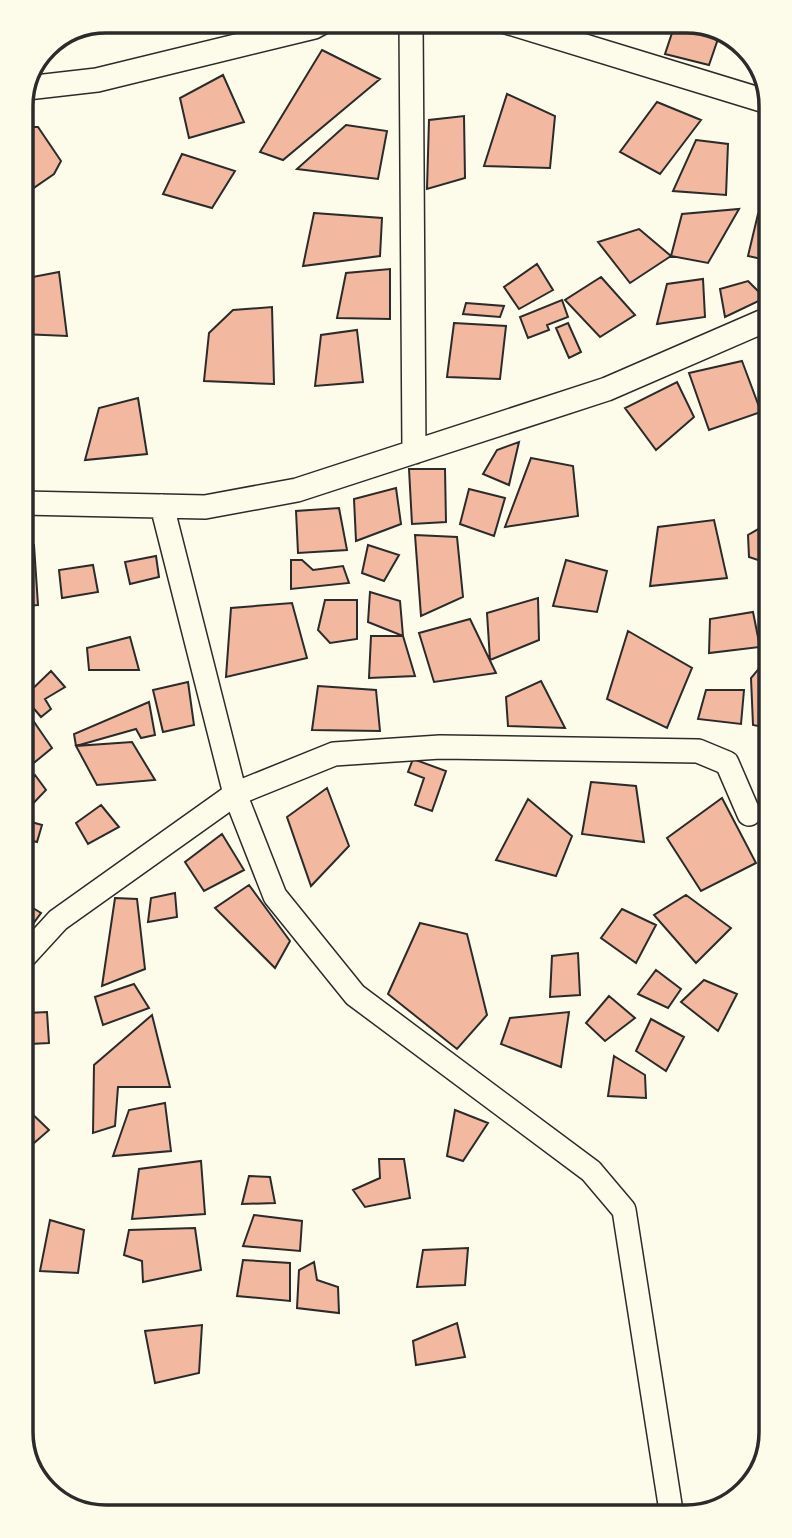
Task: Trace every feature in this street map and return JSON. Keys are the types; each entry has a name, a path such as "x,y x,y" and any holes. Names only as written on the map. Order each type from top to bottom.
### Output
{"street":[{"path":"36,87 97,80 289,33"},
{"path":"411,33 414,452"},
{"path":"542,33 758,99"},
{"path":"33,503 205,507 297,490 607,389 759,323"},
{"path":"162,506 235,794 275,896 355,995 591,1171 624,1210 670,1505"},
{"path":"33,947 58,920 235,794 334,754 440,747 698,751 727,763 749,814"}],"building":[{"path":"672,33 691,33 717,41 709,65 665,54"},
{"path":"322,50 380,79 283,160 260,152"},
{"path":"223,75 244,122 189,138 180,98"},
{"path":"507,94 555,116 550,168 484,166"},
{"path":"657,102 701,120 660,174 620,152"},
{"path":"464,116 465,178 427,189 429,120"},
{"path":"346,125 387,131 378,179 297,169"},
{"path":"33,127 38,127 61,161 54,174 33,188"},
{"path":"696,140 728,144 726,195 673,191"},
{"path":"182,154 235,171 212,208 163,194"},
{"path":"739,209 708,263 671,256 682,214"},
{"path":"314,213 382,218 380,256 303,266"},
{"path":"758,214 759,214 759,258 748,256"},
{"path":"639,229 671,256 630,283 598,242"},
{"path":"537,264 553,290 519,309 504,287"},
{"path":"390,269 390,319 337,318 346,273"},
{"path":"59,272 67,336 33,334 33,277"},
{"path":"601,277 635,315 600,337 565,300"},
{"path":"703,279 705,317 657,324 667,284"},
{"path":"748,281 759,292 759,301 725,317 720,289"},
{"path":"562,300 568,317 547,325 549,330 528,338 520,317"},
{"path":"466,303 504,306 500,317 463,314"},
{"path":"272,307 274,384 204,381 209,333 233,310"},
{"path":"454,323 506,326 500,379 447,377"},
{"path":"568,323 581,352 569,358 556,328"},
{"path":"357,330 363,382 315,386 321,335"},
{"path":"742,361 759,413 709,430 689,373"},
{"path":"677,382 694,417 656,450 625,408"},
{"path":"138,398 147,454 85,460 99,408"},
{"path":"519,442 509,485 483,474 497,450"},
{"path":"531,458 573,466 578,516 505,527"},
{"path":"409,469 445,469 446,522 412,524"},
{"path":"396,488 401,524 356,541 354,499"},
{"path":"469,489 505,498 494,536 460,524"},
{"path":"339,508 347,550 298,553 296,511"},
{"path":"714,520 727,578 650,586 658,527"},
{"path":"759,529 759,560 749,557 748,535"},
{"path":"415,535 457,537 463,597 421,616"},
{"path":"33,545 38,605 33,605"},
{"path":"368,545 399,555 384,581 362,573"},
{"path":"156,556 159,577 130,584 125,562"},
{"path":"291,560 302,560 313,570 343,566 349,583 291,589"},
{"path":"566,560 607,571 597,612 553,606"},
{"path":"93,565 98,592 62,598 59,570"},
{"path":"370,592 400,601 403,636 368,622"},
{"path":"538,598 539,640 490,660 487,613"},
{"path":"325,600 357,600 357,639 330,643 318,630"},
{"path":"292,603 307,658 226,677 231,608"},
{"path":"753,612 759,647 709,653 710,619"},
{"path":"470,619 496,673 434,682 419,633"},
{"path":"628,631 692,668 667,728 607,699"},
{"path":"371,636 403,636 415,676 369,678"},
{"path":"130,637 139,670 89,670 87,648"},
{"path":"759,668 759,726 753,725 751,678"},
{"path":"51,671 65,687 45,699 51,709 41,717 33,708 33,688"},
{"path":"541,681 565,728 508,726 506,697"},
{"path":"188,682 194,725 163,732 153,690"},
{"path":"318,686 376,690 380,731 312,730"},
{"path":"706,690 744,690 741,724 698,719"},
{"path":"149,702 155,735 141,738 136,729 76,746 74,734"},
{"path":"33,720 52,748 33,764"},
{"path":"132,742 155,780 97,785 76,746"},
{"path":"413,759 446,771 432,811 415,805 424,778 408,772"},
{"path":"35,775 46,790 33,804"},
{"path":"591,782 636,786 644,842 582,834"},
{"path":"327,788 349,846 311,886 287,817"},
{"path":"722,798 756,863 701,891 667,838"},
{"path":"528,799 572,836 556,876 496,860"},
{"path":"101,805 119,827 88,844 76,823"},
{"path":"33,822 42,825 37,842 33,841"},
{"path":"222,834 244,870 204,891 185,862"},
{"path":"249,885 290,941 275,968 215,908"},
{"path":"175,893 177,917 148,922 151,898"},
{"path":"686,895 731,928 696,963 654,915"},
{"path":"115,898 137,899 145,969 102,986"},
{"path":"33,908 41,913 33,924"},
{"path":"622,909 656,925 636,963 601,938"},
{"path":"420,923 467,934 487,1015 457,1049 388,994"},
{"path":"578,953 580,995 550,997 552,956"},
{"path":"656,970 681,989 668,1008 638,994"},
{"path":"704,980 737,994 718,1031 681,1002"},
{"path":"134,984 149,1008 103,1025 95,997"},
{"path":"609,996 635,1018 605,1041 586,1023"},
{"path":"47,1012 49,1043 33,1044 33,1013"},
{"path":"569,1012 561,1067 501,1044 510,1018"},
{"path":"152,1015 170,1087 118,1087 115,1126 93,1133 94,1065"},
{"path":"651,1019 684,1037 666,1071 636,1051"},
{"path":"614,1056 645,1075 646,1098 608,1096"},
{"path":"165,1103 171,1151 113,1156 129,1110"},
{"path":"455,1110 488,1123 463,1161 447,1156"},
{"path":"33,1115 49,1130 33,1144"},
{"path":"379,1159 404,1159 410,1198 365,1207 353,1190 380,1178"},
{"path":"201,1161 205,1214 132,1219 139,1169"},
{"path":"249,1176 270,1177 275,1203 242,1204"},
{"path":"254,1215 302,1221 300,1251 243,1246"},
{"path":"50,1220 84,1230 78,1273 40,1271"},
{"path":"195,1228 201,1270 143,1282 142,1261 124,1255 129,1230"},
{"path":"468,1248 465,1285 417,1287 423,1250"},
{"path":"243,1260 290,1263 290,1301 237,1296"},
{"path":"314,1262 317,1280 338,1287 339,1313 297,1308 299,1270"},
{"path":"457,1323 465,1357 416,1365 413,1341"},
{"path":"202,1325 199,1373 155,1383 145,1331"}]}
